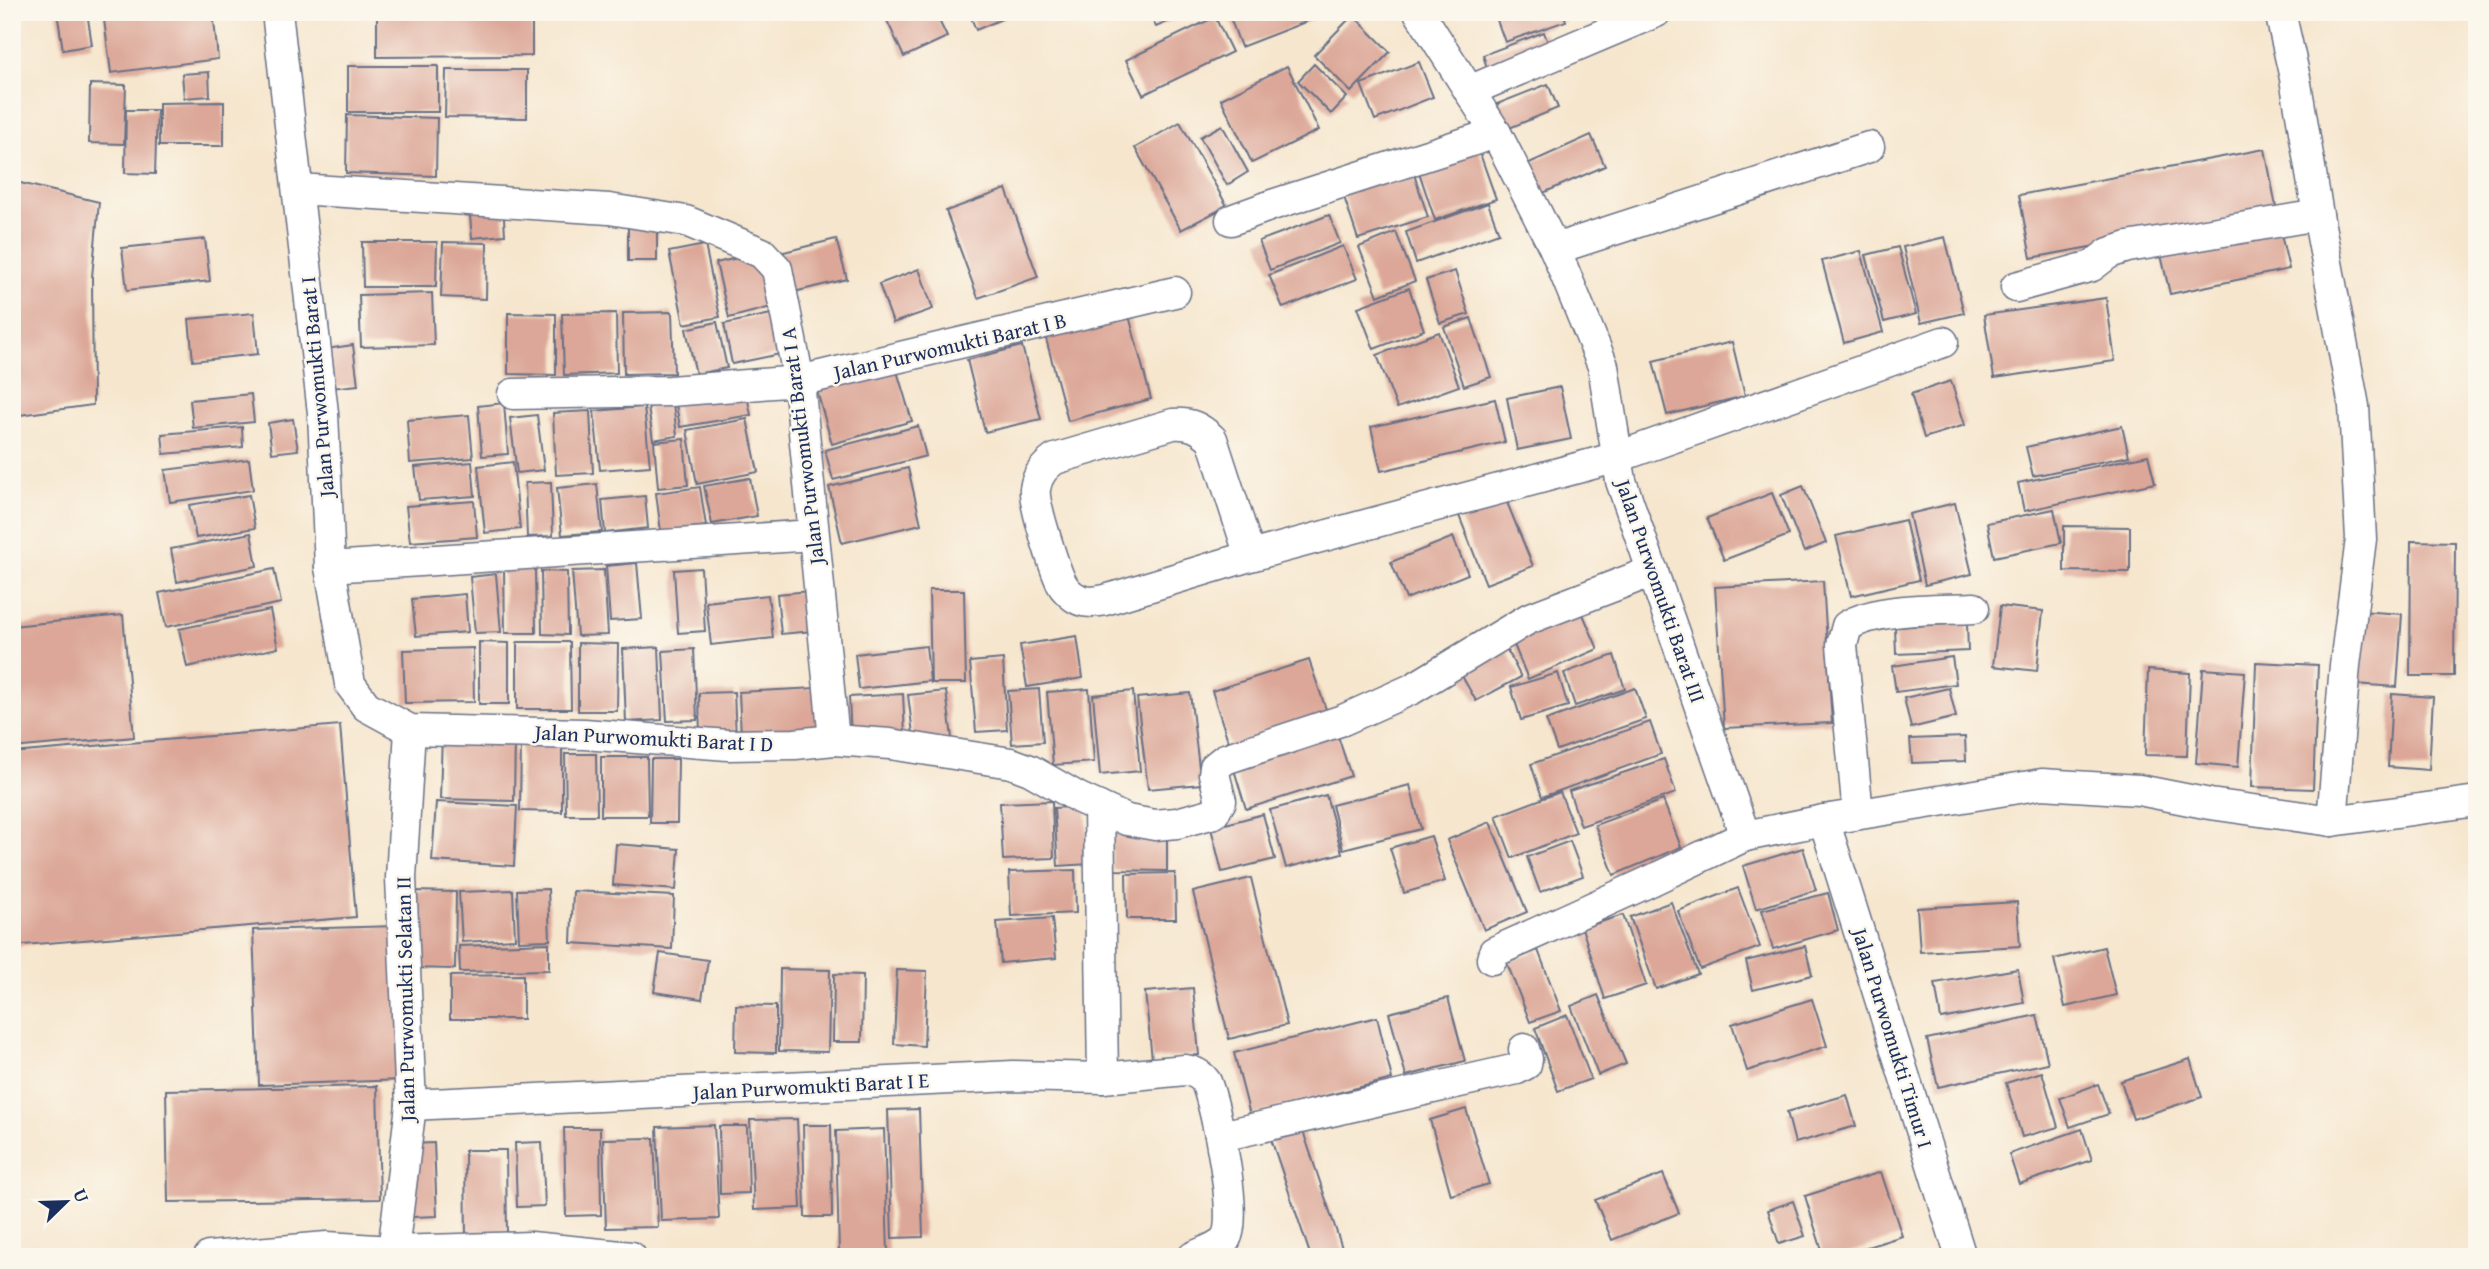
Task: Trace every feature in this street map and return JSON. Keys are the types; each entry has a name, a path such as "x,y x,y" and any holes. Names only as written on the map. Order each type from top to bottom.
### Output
{"street":[{"name":"Jalan Purwomukti Barat I","path":"277,12 323,413 330,567 350,684 366,706 410,730"},
{"name":"Jalan Purwomukti Barat III","path":"1419,12 1496,133 1555,249 1603,366 1621,481 1745,836"},
{"path":"1469,91 1656,12"},
{"path":"2280,12 2295,78 2354,406 2361,539 2345,666 2332,821"},
{"path":"1231,220 1496,133"},
{"path":"1555,249 1869,147"},
{"name":"Jalan Purwomukti Barat I A","path":"298,189 609,209 686,220 762,253 777,270 799,381 834,740"},
{"path":"2016,287 2092,266 2109,253 2128,247 2318,215"},
{"name":"Jalan Purwomukti Barat I B","path":"513,394 670,391 799,381 1175,292"},
{"path":"1250,556 1212,439 1200,428 1188,423 1173,424 1055,459 1043,468 1037,481 1034,493 1049,549 1063,585 1074,597 1088,603 1250,556 1618,457 1943,342"},
{"path":"330,567 813,535"},
{"name":"Jalan Purwomukti Barat I D","path":"410,730 584,734 728,745 795,744 834,740 890,744 1011,763 1127,820 1155,825 1177,823 1207,817 1219,808 1222,801 1214,774 1215,767 1226,759 1343,720 1412,689 1528,619 1653,570"},
{"path":"1858,814 1842,645 1847,626 1859,619 1900,612 1974,608"},
{"name":"Jalan Purwomukti Selatan II","path":"393,1251 411,1105 401,878 410,730"},
{"path":"1492,959 1494,951 1745,836 1858,814 2042,784 2139,790 2210,804 2332,821 2477,801"},
{"path":"1099,807 1103,1078"},
{"name":"Jalan Purwomukti Timur I","path":"1824,820 1961,1257"},
{"path":"1193,1257 1221,1242 1228,1231 1229,1208 1221,1136 1517,1069 1526,1064 1528,1059 1524,1049"},
{"name":"Jalan Purwomukti Barat I E","path":"411,1105 1013,1076 1103,1078 1185,1070 1198,1073 1206,1083 1221,1136"},
{"path":"208,1257 531,1247 631,1257"}],"building":[{"path":"57,12 87,12 92,45 63,50"},
{"path":"103,12 213,12 218,59 111,73"},
{"path":"377,12 532,12 532,56 377,57"},
{"path":"883,12 935,12 947,37 904,57"},
{"path":"969,12 1018,12 976,30"},
{"path":"1149,12 1191,12 1156,27"},
{"path":"1228,12 1320,12 1321,16 1241,47"},
{"path":"1494,12 1563,12 1566,21 1505,42"},
{"path":"1353,15 1390,52 1351,92 1314,55"},
{"path":"1215,17 1232,52 1143,95 1126,60"},
{"path":"1544,32 1551,51 1489,74 1483,55"},
{"path":"1419,62 1433,97 1375,120 1361,84"},
{"path":"1314,64 1347,97 1331,114 1298,81"},
{"path":"348,66 438,66 438,112 348,112"},
{"path":"1287,66 1319,130 1252,163 1221,99"},
{"path":"446,70 527,70 527,118 445,117"},
{"path":"209,72 210,96 184,98 182,74"},
{"path":"90,84 126,85 124,144 89,143"},
{"path":"1548,84 1558,108 1507,129 1497,104"},
{"path":"224,102 224,146 159,146 159,103"},
{"path":"126,110 157,110 155,174 125,173"},
{"path":"347,115 437,118 436,176 346,173"},
{"path":"1180,122 1227,206 1181,230 1135,148"},
{"path":"1222,125 1248,172 1227,185 1200,137"},
{"path":"1591,135 1605,166 1541,194 1527,164"},
{"path":"1478,148 1496,199 1435,220 1418,169"},
{"path":"2265,149 2277,212 2031,258 2019,195"},
{"path":"1412,168 1428,217 1358,239 1342,191"},
{"path":"12,181 99,202 92,277 93,405 12,416"},
{"path":"1006,189 1038,277 978,298 946,211"},
{"path":"503,202 505,235 472,238 469,205"},
{"path":"1488,203 1499,233 1416,263 1406,232"},
{"path":"1329,215 1340,243 1270,270 1259,241"},
{"path":"628,220 657,220 657,261 628,261"},
{"path":"2280,230 2289,269 2170,294 2161,255"},
{"path":"1396,232 1415,281 1378,296 1359,247"},
{"path":"1945,237 1964,313 1921,323 1903,247"},
{"path":"205,239 210,281 127,290 122,248"},
{"path":"836,239 847,279 790,293 780,253"},
{"path":"362,242 437,242 436,287 363,287"},
{"path":"443,242 487,243 486,299 441,297"},
{"path":"705,245 720,317 684,324 669,252"},
{"path":"1343,246 1357,279 1283,308 1269,275"},
{"path":"1898,247 1916,314 1884,322 1866,255"},
{"path":"1861,251 1883,332 1844,343 1822,261"},
{"path":"758,253 771,307 729,318 716,263"},
{"path":"919,269 933,309 893,323 879,284"},
{"path":"1455,271 1469,314 1440,323 1426,280"},
{"path":"1409,288 1424,330 1374,349 1358,307"},
{"path":"432,293 434,345 361,347 359,295"},
{"path":"2106,298 2115,361 1994,378 1984,315"},
{"path":"672,312 674,373 624,374 623,313"},
{"path":"1128,312 1151,399 1068,421 1045,335"},
{"path":"254,313 258,354 193,361 189,319"},
{"path":"508,313 556,314 556,375 508,374"},
{"path":"616,313 617,373 564,375 562,314"},
{"path":"771,314 780,354 732,364 724,324"},
{"path":"1471,318 1491,377 1464,386 1444,327"},
{"path":"717,322 727,368 696,374 686,329"},
{"path":"1439,332 1459,386 1397,408 1377,355"},
{"path":"1732,342 1745,396 1667,415 1653,361"},
{"path":"353,345 358,385 331,388 326,349"},
{"path":"1022,346 1041,419 985,432 967,360"},
{"path":"894,361 912,421 832,444 815,384"},
{"path":"1951,381 1965,425 1924,438 1911,394"},
{"path":"745,386 751,415 680,427 675,399"},
{"path":"1560,387 1571,439 1517,450 1507,398"},
{"path":"251,394 254,422 193,428 190,400"},
{"path":"1495,399 1505,442 1381,471 1371,427"},
{"path":"504,403 508,454 482,456 478,406"},
{"path":"673,403 677,436 653,440 648,407"},
{"path":"644,407 650,466 600,470 594,411"},
{"path":"590,411 593,473 556,475 553,413"},
{"path":"469,415 473,458 410,463 407,420"},
{"path":"537,415 544,470 517,473 510,418"},
{"path":"293,419 298,450 272,453 268,423"},
{"path":"747,419 758,472 697,484 687,430"},
{"path":"918,426 926,456 833,480 825,450"},
{"path":"2122,426 2129,456 2033,476 2026,447"},
{"path":"242,427 243,447 164,454 162,434"},
{"path":"684,439 688,485 658,488 654,442"},
{"path":"2148,455 2155,483 2024,511 2018,483"},
{"path":"249,459 253,490 170,502 165,470"},
{"path":"472,462 475,496 419,500 415,467"},
{"path":"513,462 520,529 485,533 478,466"},
{"path":"908,468 921,524 842,543 829,487"},
{"path":"750,478 757,516 712,524 704,486"},
{"path":"551,482 553,536 527,537 525,483"},
{"path":"597,484 602,532 562,535 557,488"},
{"path":"1803,486 1826,543 1804,552 1781,495"},
{"path":"700,487 706,526 661,532 656,493"},
{"path":"1772,493 1789,535 1724,560 1707,518"},
{"path":"249,495 255,528 196,538 189,505"},
{"path":"1504,495 1533,566 1486,584 1458,513"},
{"path":"645,496 648,528 605,533 602,500"},
{"path":"474,501 477,537 410,542 406,506"},
{"path":"1955,503 1972,574 1925,585 1909,514"},
{"path":"2054,509 2061,543 1994,557 1987,523"},
{"path":"1905,520 1919,580 1851,596 1836,536"},
{"path":"2064,526 2130,527 2130,572 2064,571"},
{"path":"251,533 257,566 177,582 171,549"},
{"path":"1453,537 1468,574 1406,599 1391,562"},
{"path":"2411,541 2455,542 2454,676 2410,676"},
{"path":"637,563 642,619 610,621 606,566"},
{"path":"701,568 705,631 678,633 674,570"},
{"path":"274,569 281,603 166,627 159,593"},
{"path":"504,569 535,569 536,633 505,633"},
{"path":"604,570 608,635 577,636 572,571"},
{"path":"541,571 567,572 568,635 542,634"},
{"path":"496,574 501,632 475,633 470,577"},
{"path":"1823,581 1832,723 1724,728 1715,587"},
{"path":"929,590 964,590 966,683 931,683"},
{"path":"810,591 813,631 781,634 777,594"},
{"path":"465,594 468,632 416,636 412,599"},
{"path":"768,595 773,638 711,645 706,602"},
{"path":"1579,605 1598,649 1528,679 1510,635"},
{"path":"2000,606 2043,611 2037,671 1993,666"},
{"path":"270,610 278,648 187,667 179,629"},
{"path":"2359,611 2402,614 2397,687 2354,684"},
{"path":"123,615 134,737 12,748 12,626"},
{"path":"1967,623 1968,651 1896,654 1895,627"},
{"path":"1077,636 1083,678 1027,687 1020,645"},
{"path":"479,642 509,643 509,704 479,704"},
{"path":"517,642 570,642 571,709 517,709"},
{"path":"1503,642 1521,677 1476,701 1457,667"},
{"path":"578,643 618,644 617,711 578,711"},
{"path":"926,646 930,681 859,689 855,654"},
{"path":"659,647 662,720 626,722 623,649"},
{"path":"473,648 474,702 405,703 403,650"},
{"path":"694,649 697,720 667,721 663,651"},
{"path":"1614,655 1625,689 1575,706 1564,673"},
{"path":"1952,657 1956,684 1896,692 1892,666"},
{"path":"1003,659 1007,730 976,732 970,662"},
{"path":"1309,660 1330,721 1232,753 1212,691"},
{"path":"2256,662 2318,665 2313,789 2252,787"},
{"path":"2203,669 2245,672 2238,767 2196,763"},
{"path":"2148,670 2190,673 2187,756 2145,755"},
{"path":"1558,673 1568,706 1521,720 1511,687"},
{"path":"816,688 819,733 741,736 739,692"},
{"path":"1635,688 1646,719 1557,750 1546,720"},
{"path":"1949,688 1956,717 1911,728 1904,698"},
{"path":"1039,689 1043,742 1012,744 1008,691"},
{"path":"1089,689 1094,762 1053,765 1047,692"},
{"path":"946,691 952,738 914,742 908,695"},
{"path":"1133,691 1140,771 1100,775 1093,695"},
{"path":"734,692 736,738 700,739 699,693"},
{"path":"1190,693 1201,784 1148,789 1137,698"},
{"path":"903,694 905,735 851,737 849,697"},
{"path":"2392,694 2433,697 2429,770 2388,767"},
{"path":"1650,722 1661,754 1542,797 1531,764"},
{"path":"340,725 356,917 12,946 12,753"},
{"path":"1336,730 1351,776 1246,809 1232,763"},
{"path":"442,734 515,736 514,801 440,799"},
{"path":"1965,737 1966,761 1912,763 1910,739"},
{"path":"521,740 562,740 562,812 520,811"},
{"path":"565,754 596,754 597,815 566,815"},
{"path":"601,757 647,757 648,816 601,816"},
{"path":"651,759 678,759 677,823 650,823"},
{"path":"1664,759 1676,793 1581,826 1569,791"},
{"path":"1410,785 1421,829 1343,849 1332,805"},
{"path":"1560,792 1576,833 1512,858 1496,816"},
{"path":"1326,795 1342,853 1286,868 1270,810"},
{"path":"1663,800 1681,847 1614,875 1595,825"},
{"path":"1052,801 1054,858 1003,860 1000,803"},
{"path":"436,802 517,806 514,866 432,861"},
{"path":"1086,806 1089,864 1058,866 1054,808"},
{"path":"1263,814 1275,859 1222,872 1211,828"},
{"path":"1490,822 1527,912 1484,930 1447,840"},
{"path":"1112,830 1167,832 1167,871 1112,870"},
{"path":"1431,836 1445,881 1404,893 1390,848"},
{"path":"1570,841 1583,876 1540,892 1527,857"},
{"path":"616,844 679,849 676,890 613,885"},
{"path":"1803,848 1816,890 1756,909 1743,866"},
{"path":"1075,870 1076,913 1011,916 1009,872"},
{"path":"1175,873 1176,919 1127,919 1126,874"},
{"path":"1251,878 1287,1025 1229,1039 1193,892"},
{"path":"1738,888 1760,947 1700,969 1678,911"},
{"path":"548,889 550,940 519,941 517,890"},
{"path":"513,890 515,939 462,942 459,892"},
{"path":"413,891 456,892 455,969 412,968"},
{"path":"573,891 674,896 672,949 571,943"},
{"path":"1828,893 1838,930 1773,949 1762,910"},
{"path":"1671,902 1698,974 1656,989 1630,917"},
{"path":"2017,902 2020,946 1920,952 1917,908"},
{"path":"1623,915 1646,985 1605,999 1582,928"},
{"path":"1052,918 1056,958 1001,963 997,922"},
{"path":"397,926 404,1080 259,1085 253,930"},
{"path":"549,943 549,970 460,972 459,946"},
{"path":"1805,946 1812,975 1753,990 1746,961"},
{"path":"2104,947 2116,995 2065,1007 2054,959"},
{"path":"1538,950 1561,1011 1530,1022 1507,963"},
{"path":"660,953 708,960 702,999 654,992"},
{"path":"780,969 830,970 828,1052 779,1051"},
{"path":"2018,969 2024,1003 1941,1019 1935,983"},
{"path":"897,970 927,971 924,1046 894,1044"},
{"path":"834,974 863,975 862,1042 833,1042"},
{"path":"523,975 523,1019 450,1019 450,976"},
{"path":"1193,988 1199,1055 1152,1059 1145,992"},
{"path":"1598,995 1626,1064 1598,1075 1571,1006"},
{"path":"1448,998 1465,1061 1406,1076 1389,1013"},
{"path":"1812,999 1827,1046 1747,1071 1732,1024"},
{"path":"736,1005 776,1006 776,1053 735,1052"},
{"path":"1567,1015 1591,1079 1558,1091 1535,1028"},
{"path":"2037,1015 2048,1063 1938,1087 1927,1039"},
{"path":"1377,1017 1392,1079 1250,1115 1234,1053"},
{"path":"2190,1059 2202,1097 2133,1119 2121,1081"},
{"path":"2042,1072 2058,1127 2022,1137 2006,1083"},
{"path":"2098,1084 2109,1114 2070,1127 2060,1098"},
{"path":"377,1086 380,1199 168,1202 166,1090"},
{"path":"1847,1095 1856,1126 1795,1143 1787,1112"},
{"path":"919,1109 923,1237 892,1238 888,1110"},
{"path":"1466,1109 1489,1184 1451,1195 1430,1120"},
{"path":"797,1119 801,1208 754,1210 750,1120"},
{"path":"714,1125 719,1219 661,1221 657,1127"},
{"path":"803,1125 831,1125 832,1217 805,1217"},
{"path":"719,1126 747,1126 749,1193 720,1194"},
{"path":"564,1128 600,1128 601,1215 566,1216"},
{"path":"1302,1128 1345,1257 1311,1257 1271,1139"},
{"path":"884,1129 888,1253 839,1254 836,1131"},
{"path":"2082,1129 2092,1160 2019,1184 2009,1154"},
{"path":"654,1138 658,1227 606,1228 603,1139"},
{"path":"542,1142 545,1206 517,1207 515,1143"},
{"path":"434,1143 437,1216 413,1217 410,1144"},
{"path":"465,1150 506,1150 507,1239 466,1239"},
{"path":"1881,1172 1902,1236 1836,1257 1824,1257 1805,1196"},
{"path":"1663,1174 1679,1213 1612,1240 1595,1200"},
{"path":"1793,1201 1805,1236 1779,1244 1768,1210"}]}
